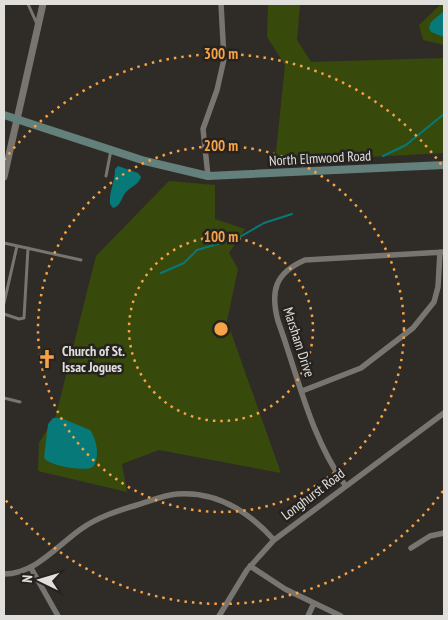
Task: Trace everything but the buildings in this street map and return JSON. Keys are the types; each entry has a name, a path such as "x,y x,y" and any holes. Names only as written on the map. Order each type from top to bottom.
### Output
{"main road":[{"name":"North Elmwood Road","path":"4,115 111,150 208,176 444,165"}],"street":[{"path":"4,177 43,4"},
{"path":"208,176 203,129 218,90 224,59 221,4"},
{"path":"302,391 361,368 413,328 434,302 438,287 442,252"},
{"name":"Marsham Drive","path":"345,485 333,468 318,440 274,305 274,290 286,272 298,263 312,259 442,252"},
{"name":"Longhurst Road","path":"219,616 250,566 274,540 345,485 444,413"},
{"path":"4,574 16,573 31,568 96,520 133,506 175,494 201,496 242,510 254,518 274,540"},
{"path":"411,548 430,536 444,533"},
{"path":"250,566 278,585 341,616"},
{"path":"31,568 58,616"},
{"path":"308,616 314,603"}],"lane":[{"path":"28,4 38,26"},
{"path":"106,176 111,150"},
{"path":"4,243 81,260"},
{"path":"4,303 17,246"},
{"path":"4,314 19,319 24,318 28,248"},
{"path":"4,398 20,402"}],"green space":[{"path":"268,4 300,4 297,40 311,62 444,58 444,153 275,162 285,65 267,37"},
{"path":"441,4 444,4 444,45 423,40 419,25"},
{"path":"169,181 215,185 215,219 245,229 229,253 238,269 227,321 281,473 159,450 122,464 127,492 38,471 39,443 56,415 96,256"}],"water":[{"path":"444,11 444,37 431,32 429,28 431,22"},
{"path":"118,166 138,173 141,177 137,184 126,192 118,206 113,208 110,204 110,195 115,169"},
{"path":"53,418 61,418 90,430 97,448 93,467 83,469 68,467 53,463 44,458 48,424"}],"waterway":[{"path":"383,156 406,145 444,114"},
{"path":"161,273 184,263 197,250 238,238 264,223 292,214"}],"place":[{"name":"Church of St. Issac Jogues","path":"47,359"}]}
